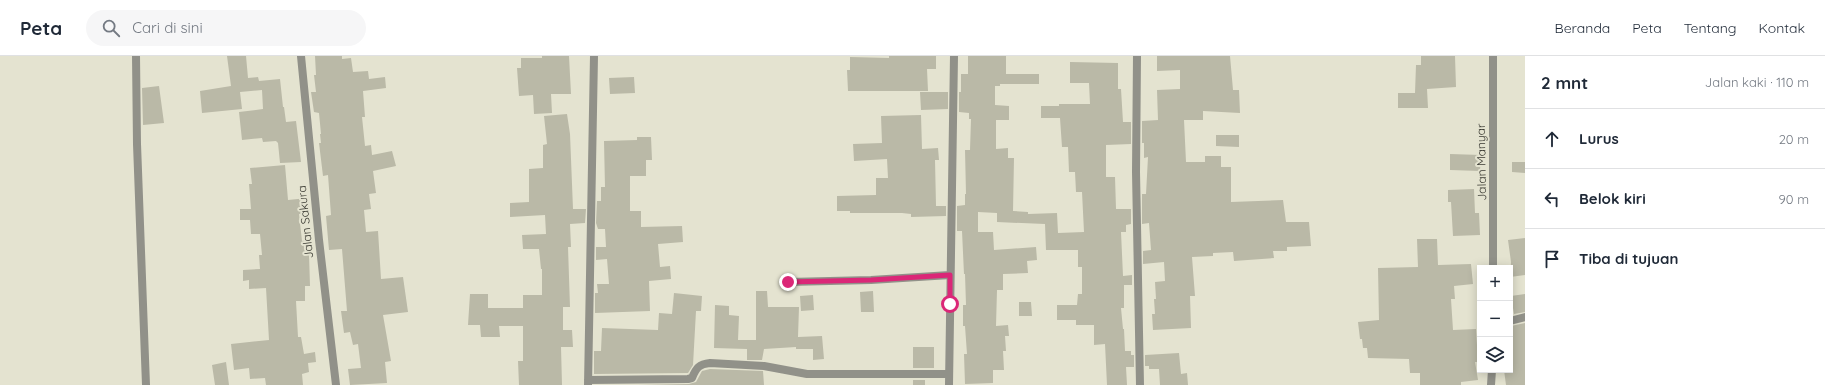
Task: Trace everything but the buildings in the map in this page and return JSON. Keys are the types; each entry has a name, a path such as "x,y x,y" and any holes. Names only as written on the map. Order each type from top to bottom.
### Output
{"street":[{"path":"136,56 137,152 146,385"},
{"name":"Jalan Sakura","path":"301,56 318,232 336,385"},
{"path":"594,56 588,383 688,379 692,378 698,366 703,363 764,366 806,374 949,374"},
{"path":"949,385 954,56"},
{"path":"1137,56 1136,172 1140,385"},
{"name":"Jalan Manyar","path":"1493,56 1493,265"},
{"path":"788,282 871,280 950,275"},
{"path":"1513,320 1525,317"},
{"path":"1492,373 1492,385"}],"route":[{"path":"788,282 871,280 950,275 950,304"}]}
